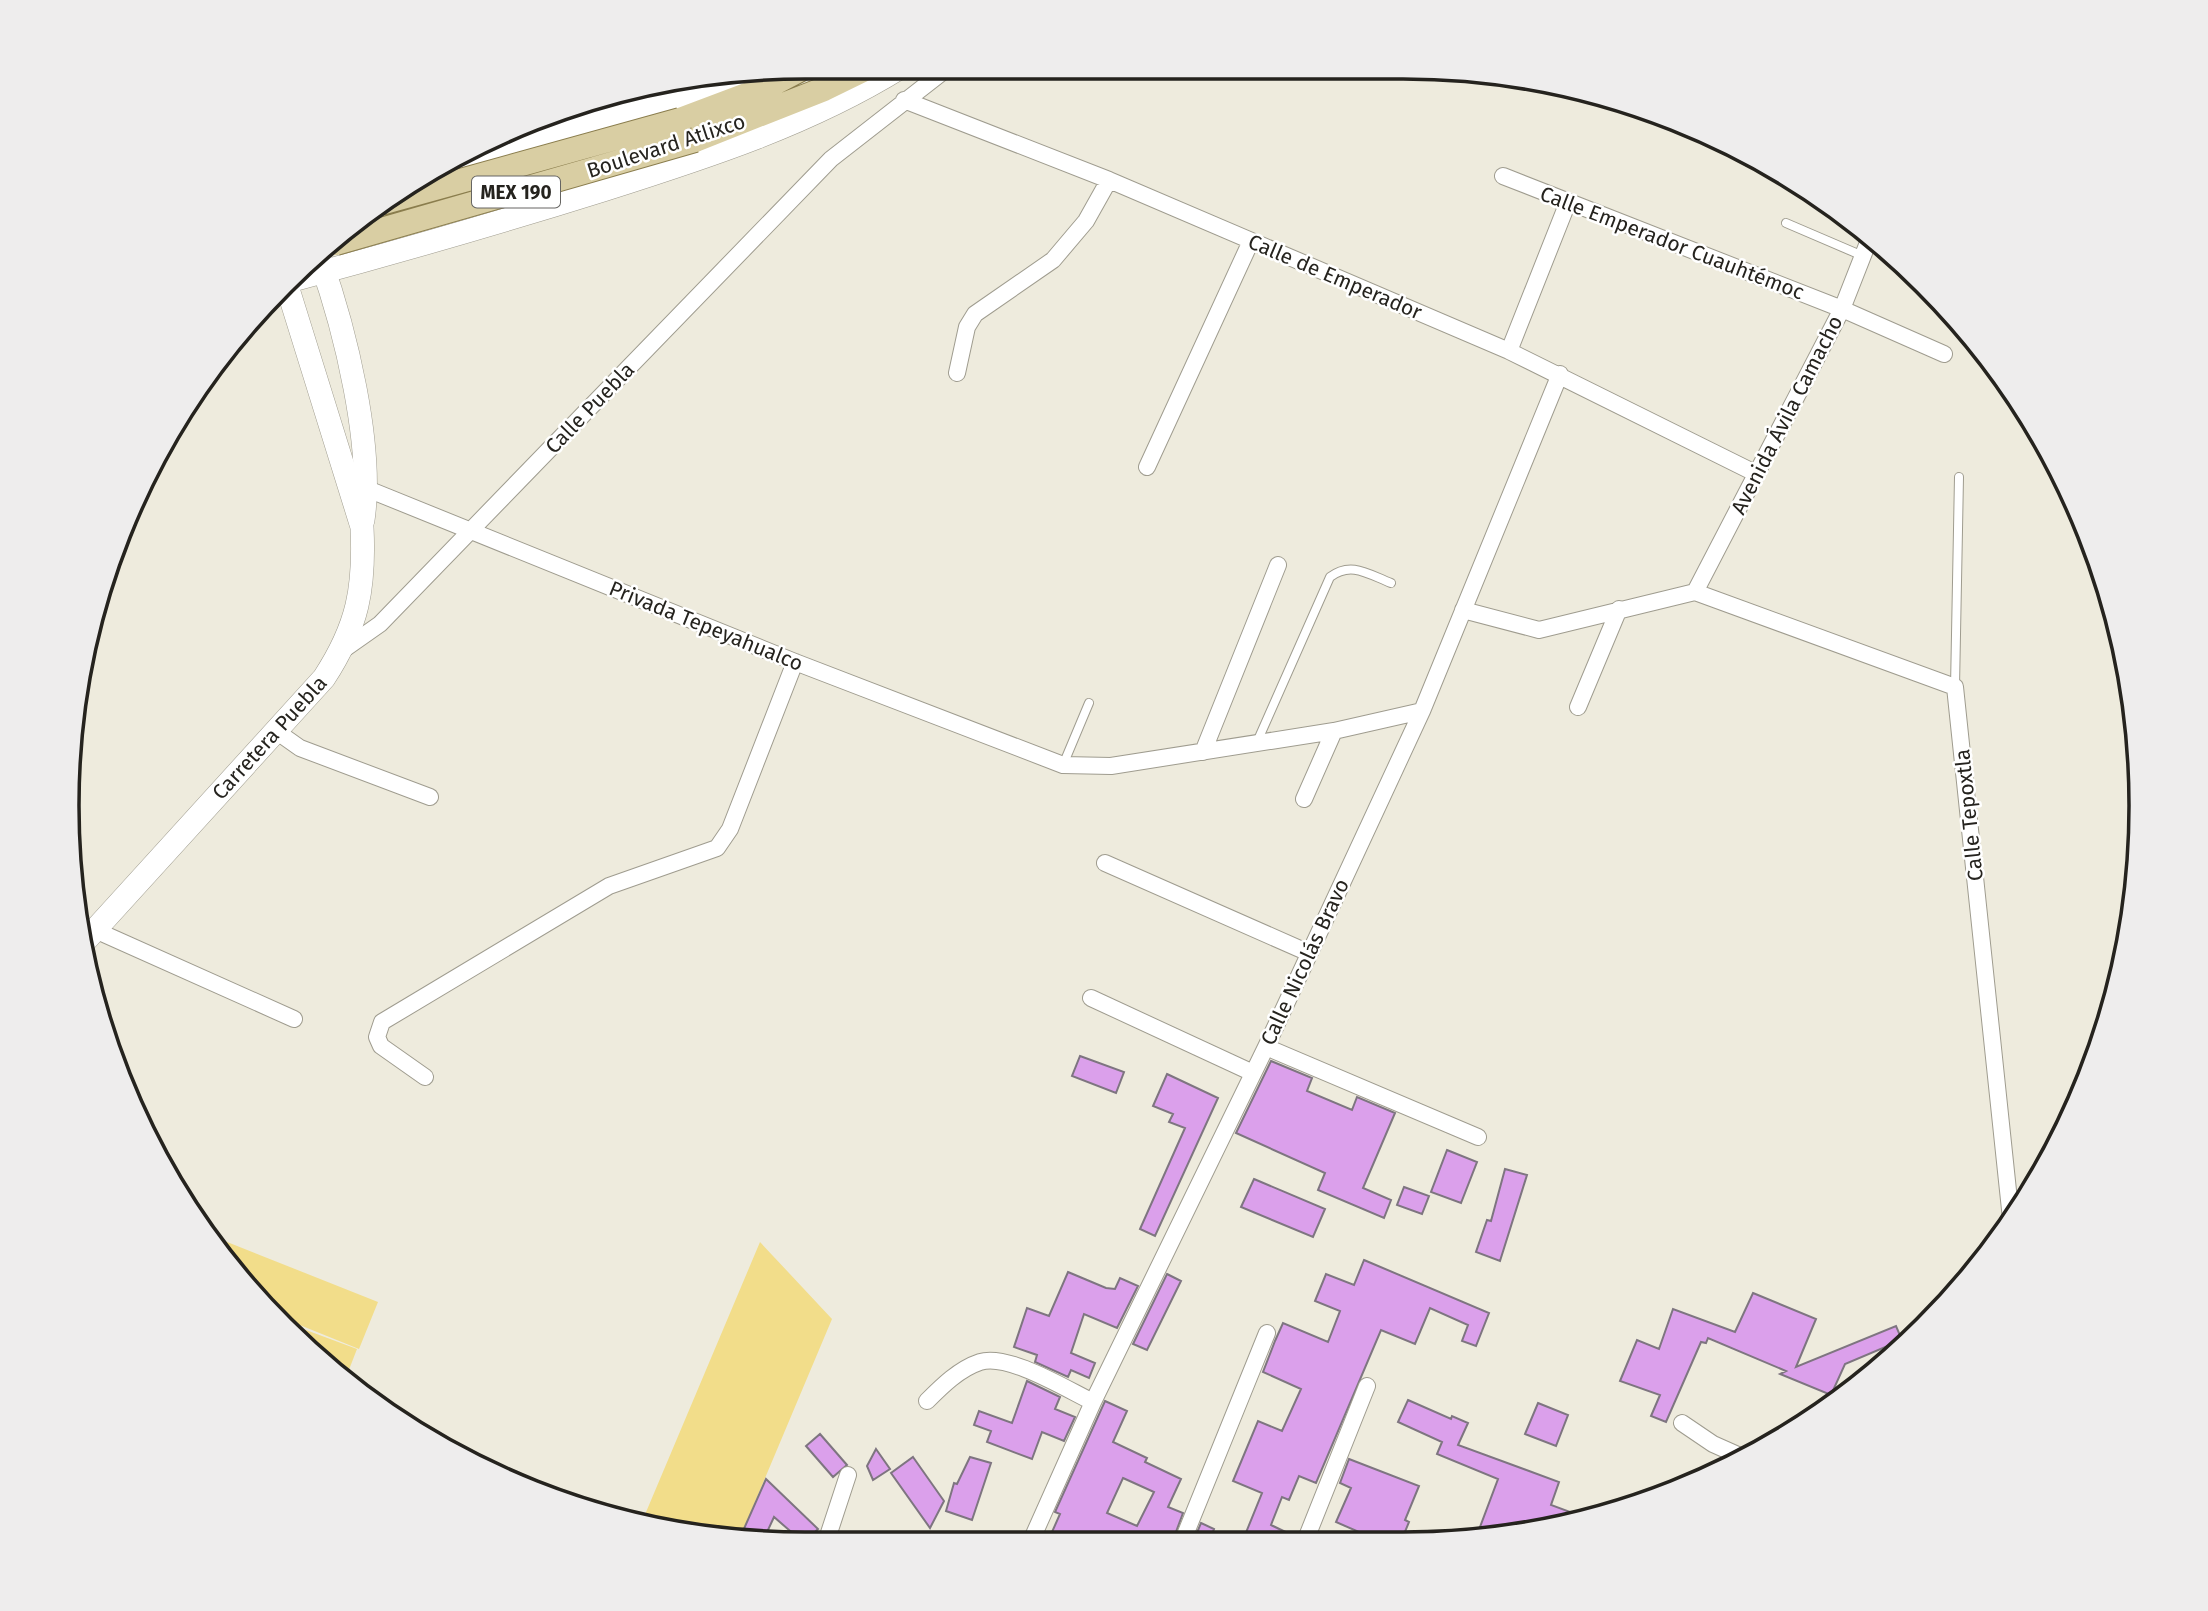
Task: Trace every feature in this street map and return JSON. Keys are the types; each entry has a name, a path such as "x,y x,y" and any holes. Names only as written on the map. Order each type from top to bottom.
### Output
{"main road":[{"name":"Boulevard Atlixco","path":"352,238 687,130 824,89 844,79"},
{"path":"357,489 358,411 336,311 322,264 374,259 734,149 881,79"},
{"name":"MEX 190","path":"410,196 687,130 780,80"},
{"path":"492,150 719,84"},
{"path":"408,197 405,207 418,246"},
{"path":"336,311 341,284 374,259"},
{"path":"290,294 357,489"},
{"name":"Carretera Puebla","path":"91,934 324,678 342,650 359,607 364,567 357,489"}],"street":[{"name":"Calle Puebla","path":"342,650 380,624 831,159 932,79"},
{"name":"Calle de Emperador","path":"904,100 1109,180 1509,351 1757,474"},
{"name":"Calle Emperador Cuauhtémoc","path":"1503,176 1842,309 1944,354"},
{"path":"957,373 967,327 975,314 1053,260 1086,221 1109,180"},
{"path":"1509,351 1568,202"},
{"path":"1147,467 1251,241"},
{"name":"Avenida Ávila Camacho","path":"1695,592 1842,309 1867,247"},
{"name":"Calle Nicolás Bravo","path":"1035,1532 1093,1402 1266,1047 1422,711 1560,374"},
{"name":"Privada Tepeyahualco","path":"357,489 472,531 795,662 1063,765 1111,766 1334,731 1422,711"},
{"path":"1203,752 1278,565"},
{"path":"1463,610 1539,630 1695,592 1955,687"},
{"path":"1578,707 1619,609"},
{"path":"425,1077 380,1046 377,1037 383,1023 609,886 717,848 730,829 795,662"},
{"name":"Calle Tepoxtla","path":"1955,687 2010,1205"},
{"path":"1304,799 1334,731"},
{"path":"276,732 300,748 430,797"},
{"path":"1105,863 1309,953"},
{"path":"91,937 294,1019"},
{"path":"1091,998 1253,1073"},
{"path":"1266,1047 1478,1137"},
{"path":"1186,1532 1267,1333"},
{"path":"927,1401 950,1378 981,1361 1005,1361 1093,1402"},
{"path":"1309,1532 1367,1386"},
{"path":"1682,1423 1732,1453"},
{"path":"830,1532 849,1475"}],"lane":[{"path":"1786,223 1863,256"},
{"path":"1955,687 1959,477"},
{"path":"1257,742 1330,577 1341,568 1352,568 1391,583"},
{"path":"1063,765 1088,702"}],"shaded area":[{"path":"224,1241 378,1302 359,1349 297,1324 259,1285"},
{"path":"760,1242 832,1319 743,1529 645,1514"},
{"path":"302,1328 357,1349 349,1370"}],"building":[{"path":"1080,1056 1124,1072 1116,1093 1072,1076"},
{"path":"1271,1061 1312,1078 1307,1091 1352,1110 1357,1097 1395,1113 1363,1188 1391,1200 1384,1218 1318,1190 1325,1173 1236,1133"},
{"path":"1167,1074 1218,1098 1155,1236 1140,1229 1185,1128 1169,1122 1173,1114 1153,1106"},
{"path":"1447,1150 1477,1162 1461,1203 1431,1192"},
{"path":"1505,1169 1527,1175 1500,1261 1476,1252 1487,1220 1491,1221"},
{"path":"1254,1179 1325,1209 1313,1237 1241,1207"},
{"path":"1404,1187 1429,1196 1422,1214 1397,1205"},
{"path":"1364,1260 1489,1313 1476,1346 1462,1341 1468,1325 1430,1308 1415,1344 1381,1330 1316,1483 1299,1476 1289,1500 1282,1497 1271,1525 1286,1532 1246,1532 1262,1493 1233,1481 1258,1421 1282,1431 1301,1389 1263,1372 1275,1341 1283,1323 1328,1342 1340,1311 1315,1301 1326,1274 1354,1285"},
{"path":"1068,1272 1106,1288 1115,1289 1120,1278 1138,1286 1117,1328 1084,1314 1071,1353 1095,1363 1089,1378 1071,1370 1068,1377 1035,1362 1037,1355 1014,1347 1027,1308 1049,1316"},
{"path":"1167,1274 1181,1281 1147,1350 1133,1344"},
{"path":"1753,1293 1816,1319 1796,1367 1896,1326 1900,1335 1889,1346 1845,1364 1833,1391 1828,1394 1780,1374 1786,1371 1708,1338 1706,1343 1701,1342 1666,1422 1651,1416 1660,1395 1620,1381 1637,1340 1659,1349 1673,1309 1735,1332"},
{"path":"1027,1381 1060,1397 1055,1409 1075,1417 1064,1441 1042,1432 1032,1459 987,1442 991,1431 974,1425 979,1411 1012,1423"},
{"path":"1408,1400 1451,1419 1452,1416 1468,1423 1458,1445 1559,1482 1551,1505 1570,1512 1480,1527 1498,1479 1437,1454 1442,1442 1398,1422"},
{"path":"1105,1401 1127,1411 1113,1442 1147,1458 1145,1462 1181,1479 1168,1507 1183,1513 1176,1532 1052,1532 1060,1514 1055,1512","holes":["1123,1478 1154,1492 1137,1526 1107,1513"]},
{"path":"1538,1403 1568,1415 1556,1446 1525,1434"},
{"path":"820,1434 847,1465 833,1477 806,1446"},
{"path":"876,1449 890,1469 873,1480 867,1466"},
{"path":"913,1457 944,1501 930,1528 891,1473"},
{"path":"970,1457 991,1463 972,1520 946,1511 954,1483 957,1484"},
{"path":"1349,1459 1419,1486 1405,1520 1409,1522 1405,1532 1359,1532 1336,1522 1351,1488 1340,1483"},
{"path":"766,1479 818,1529 815,1532 791,1532 774,1517 767,1531 744,1529"},
{"path":"1201,1523 1214,1529 1213,1532 1197,1532"}]}
